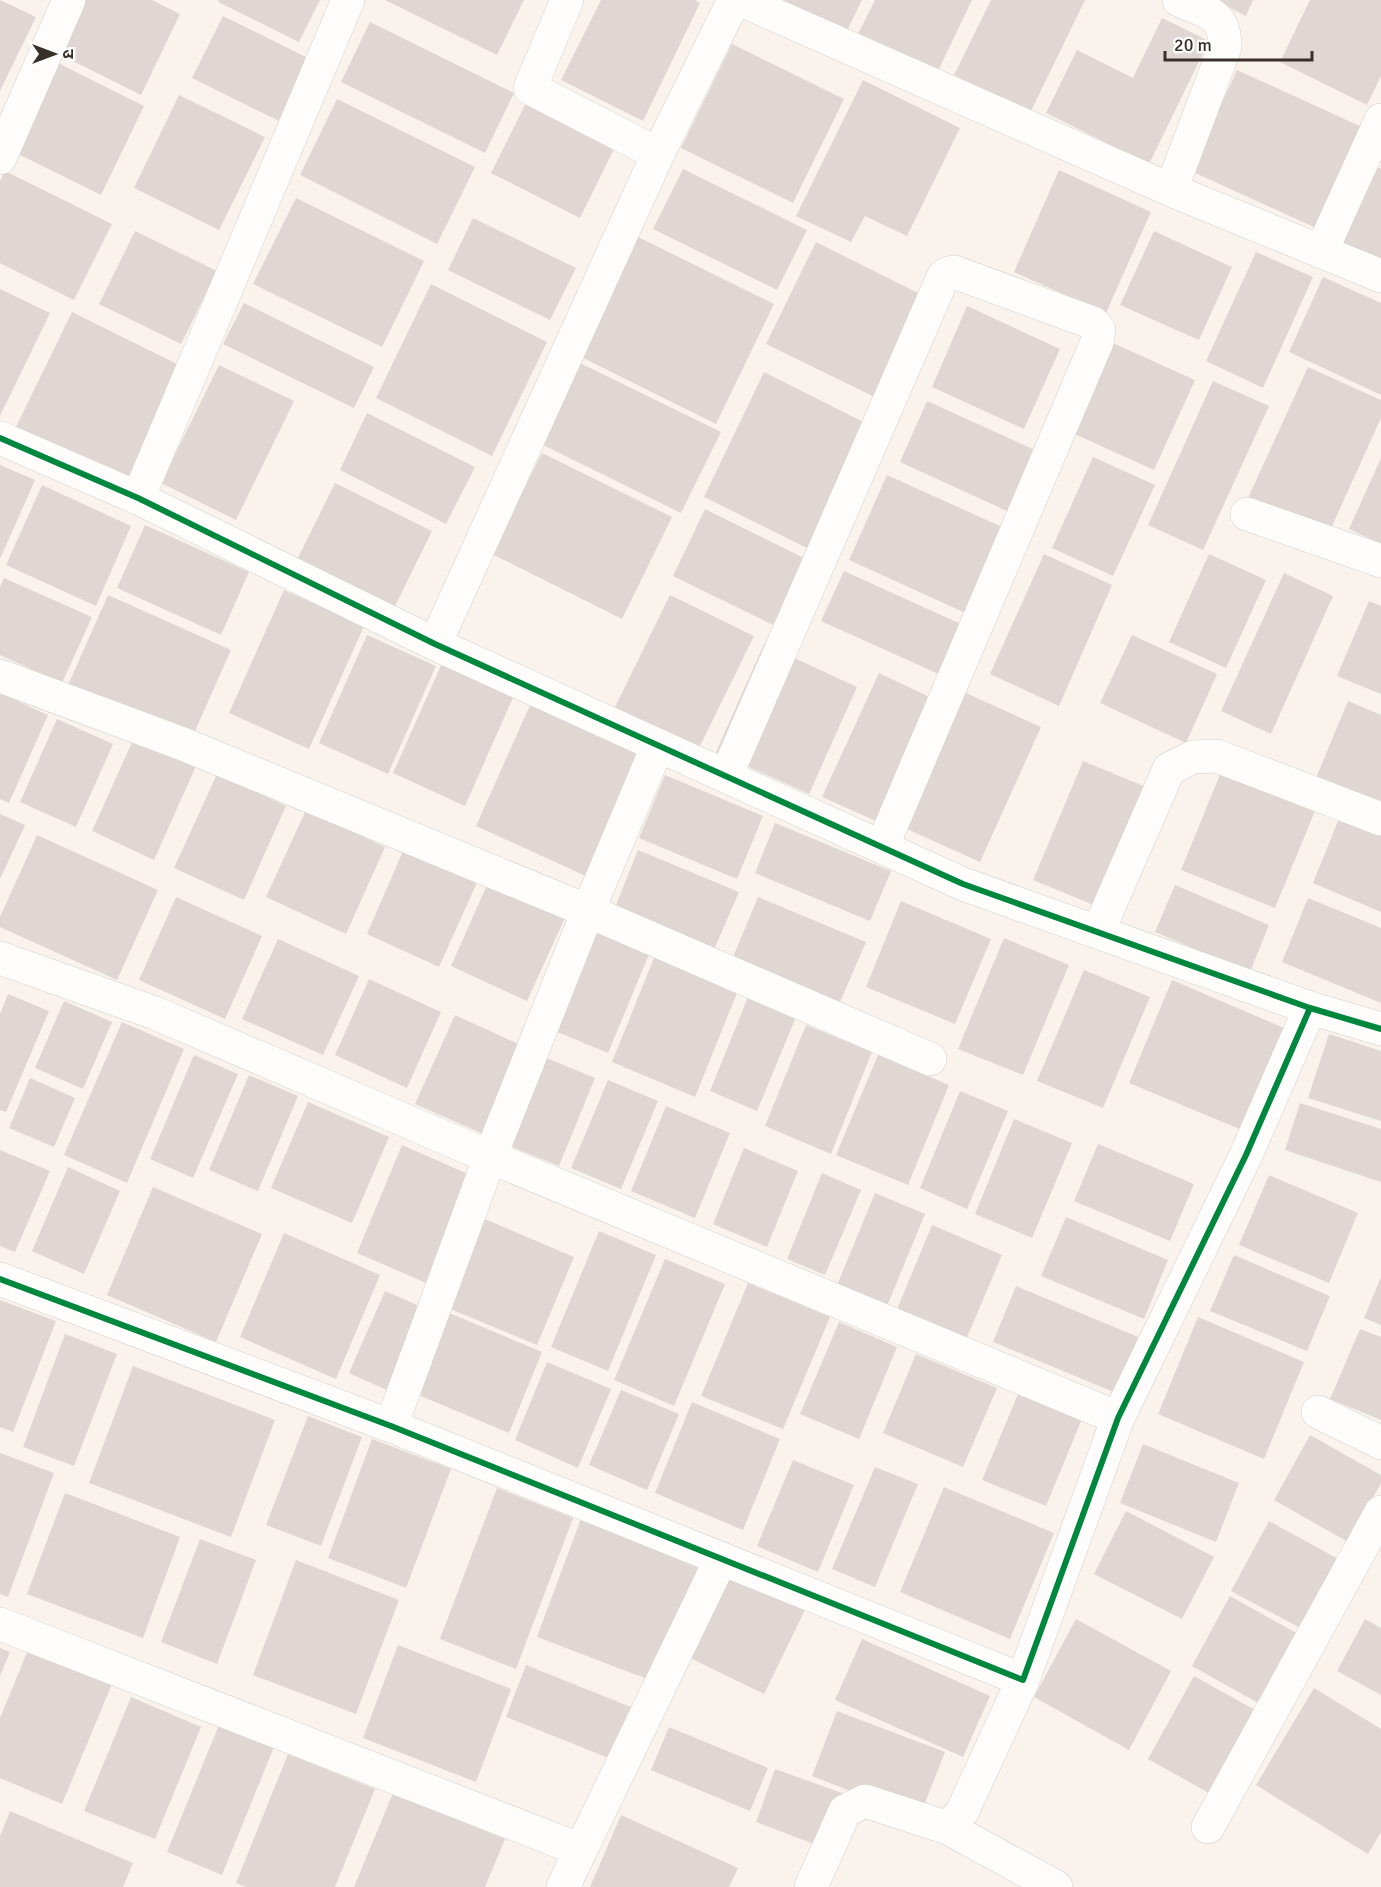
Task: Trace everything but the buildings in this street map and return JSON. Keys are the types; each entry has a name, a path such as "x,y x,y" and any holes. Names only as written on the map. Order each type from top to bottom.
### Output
{"street":[{"path":"0,158 69,0"},
{"path":"138,498 348,0"},
{"path":"567,0 530,88 658,154"},
{"path":"435,644 658,154 734,0"},
{"path":"741,0 1171,190 1381,276"},
{"path":"1171,190 1225,46 1225,29 1217,18 1179,0"},
{"path":"1321,252 1381,120"},
{"path":"726,776 943,278 948,273 954,272 1093,323 1099,330 1097,342 882,847"},
{"path":"0,438 138,498 435,644 963,884 1310,1008 1381,1029"},
{"path":"1247,514 1381,561"},
{"path":"0,676 183,744 588,911 930,1059"},
{"path":"391,1426 489,1157 658,745"},
{"path":"1098,932 1169,769 1193,757 1217,756 1381,819"},
{"path":"0,958 155,1013 489,1157 1118,1418"},
{"path":"948,1828 963,1812 1023,1680 1118,1418 1246,1155 1310,1008"},
{"path":"0,1279 391,1426 1023,1680"},
{"path":"1318,1412 1381,1443"},
{"path":"1208,1827 1381,1512"},
{"path":"563,1887 721,1559"},
{"path":"0,1624 581,1850"},
{"path":"811,1887 845,1811 865,1801 948,1828 1056,1887"}],"cycle path":[{"path":"0,438 138,498 435,644 963,884 1310,1008 1381,1029"},
{"path":"0,1279 391,1426 1023,1680 1118,1418 1246,1155 1310,1008"}]}
